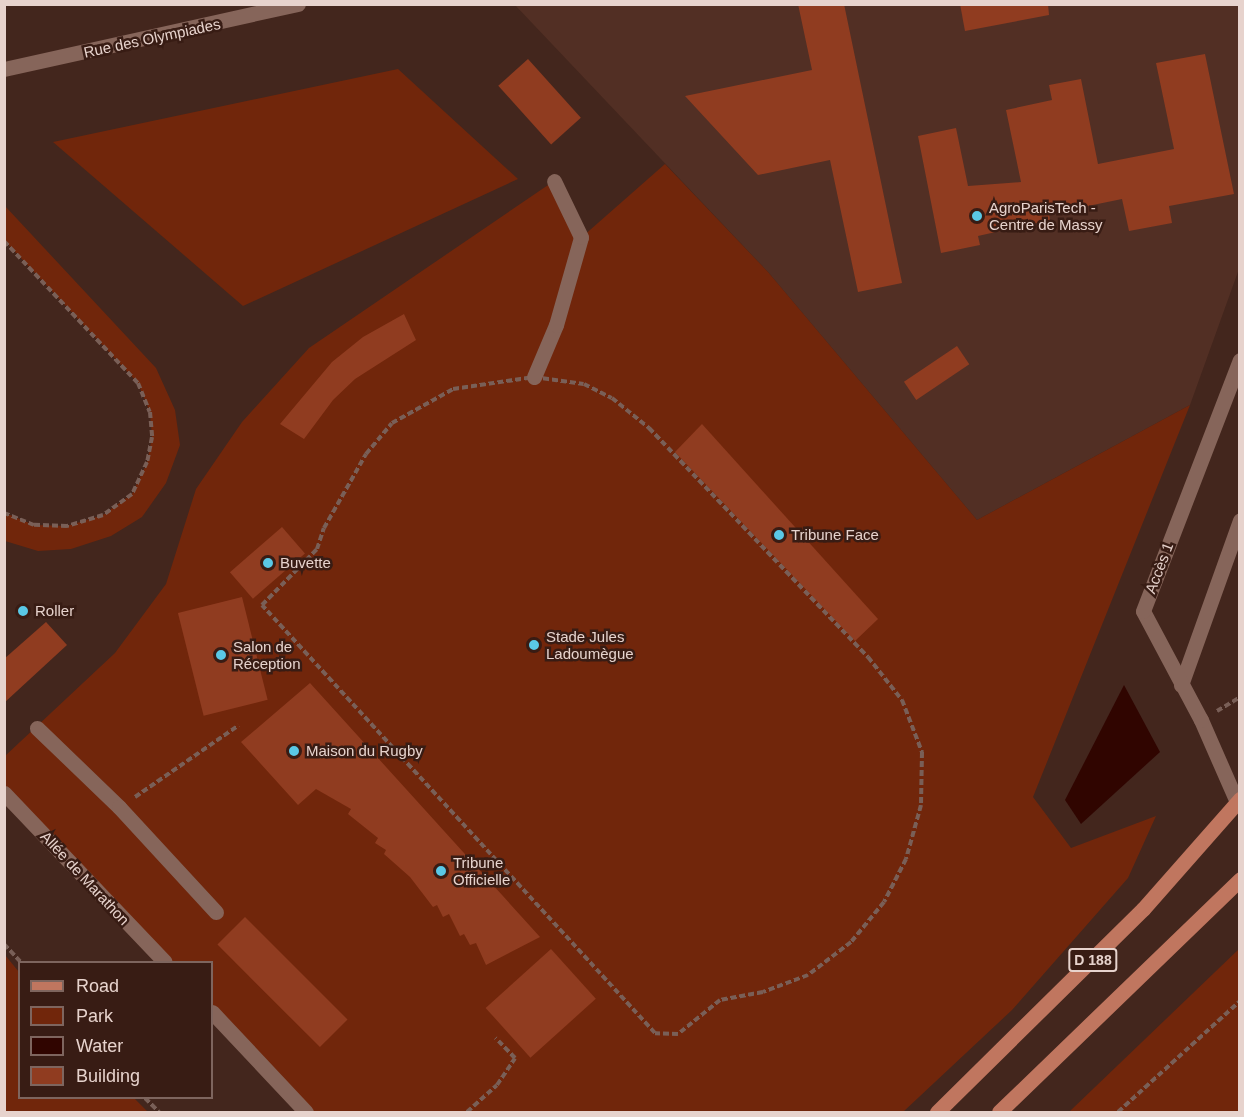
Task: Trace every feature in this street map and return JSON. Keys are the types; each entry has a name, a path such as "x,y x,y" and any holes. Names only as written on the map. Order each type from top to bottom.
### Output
{"main road":[{"name":"D 188","path":"937,1113 1143,909 1238,800"},
{"name":"D 188","path":"999,1113 1239,879"}],"street":[{"name":"Rue des Olympiades","path":"4,69 298,4"},
{"path":"534,377 556,325 581,237 554,181"},
{"name":"Accès 1","path":"1238,800 1143,611 1239,360"},
{"path":"1181,685 1239,520"},
{"path":"1225,559 1239,551"},
{"path":"37,728 119,807 216,912"},
{"name":"Allée de Marathon","path":"4,793 163,961"},
{"path":"213,1013 306,1113"}],"path":[{"path":"4,241 138,383 150,412 152,437 147,462 132,494 103,515 56,526 34,525 4,513"},
{"path":"534,377 584,384 612,398 650,428 868,657 902,700 922,752 921,805 906,859 884,902 851,942 808,975 763,992 720,1000 678,1034 655,1033 262,605 318,549 355,471 392,423 453,389 534,377"},
{"path":"119,807 239,725"},
{"path":"4,944 19,961"},
{"path":"1118,1113 1239,1002"},
{"path":"467,1113 497,1085 515,1058 496,1038"},
{"path":"146,1099 159,1113"}],"shaded area":[{"name":"AgroParisTech - Centre de Massy","path":"515,5 1239,5 1239,269 1190,405 977,520 768,272"}],"green space":[{"path":"398,69 518,179 243,306 53,142"},
{"name":"Stade Jules Ladoumègue","path":"665,164 768,272 977,520 1190,405 1033,797 1071,848 1156,816 1128,878 1012,1010 903,1112 306,1112 213,1013 213,961 164,961 5,792 5,756 115,653 166,584 196,489 242,422 309,348 554,181 582,237"},
{"path":"5,206 156,368 175,410 180,445 166,483 142,517 111,536 71,549 38,551 5,541 5,513 34,525 67,526 103,515 132,494 147,463 152,437 150,412 138,383 5,241"},
{"path":"1239,949 1239,1112 1069,1112"},
{"path":"5,955 18,971 18,1099 135,1099 148,1112 5,1112"}],"water":[{"path":"1124,685 1160,752 1081,824 1065,800"}],"building":[{"path":"798,4 844,4 902,283 858,292 830,160 758,175 685,96 812,70"},
{"path":"960,4 1048,4 1049,15 965,31"},
{"path":"1205,54 1234,194 1169,206 1172,223 1129,231 1122,199 1049,214 1050,220 978,236 980,245 941,253 918,136 956,128 968,186 1021,182 1006,110 1052,100 1049,85 1081,79 1098,164 1174,149 1156,63"},
{"path":"528,59 581,118 551,144 498,86"},
{"path":"404,314 416,340 355,379 333,400 304,439 280,424 332,362 363,337"},
{"path":"957,346 969,364 916,400 904,382"},
{"name":"Tribune Face","path":"702,424 878,619 855,641 675,452"},
{"name":"Buvette","path":"282,527 305,553 253,599 230,572"},
{"name":"Salon de Réception","path":"242,597 268,700 204,716 178,613"},
{"path":"46,622 67,645 4,703 4,659"},
{"name":"Tribune Officielle","path":"310,683 540,937 486,965 476,943 470,945 464,934 460,936 449,914 443,917 437,905 433,907 410,877 384,854 386,850 375,843 378,838 348,814 351,809 316,789 298,805 241,742"},
{"path":"245,917 348,1020 320,1047 217,945"},
{"path":"551,949 596,999 530,1058 486,1008"}],"place":[{"name":"AgroParisTech - Centre de Massy","path":"977,216"},
{"name":"Tribune Face","path":"779,535"},
{"name":"Buvette","path":"268,563"},
{"name":"Roller","path":"23,611"},
{"name":"Stade Jules Ladoumègue","path":"534,645"},
{"name":"Salon de Réception","path":"221,655"},
{"name":"Maison du Rugby","path":"294,751"},
{"name":"Tribune Officielle","path":"441,871"}]}
